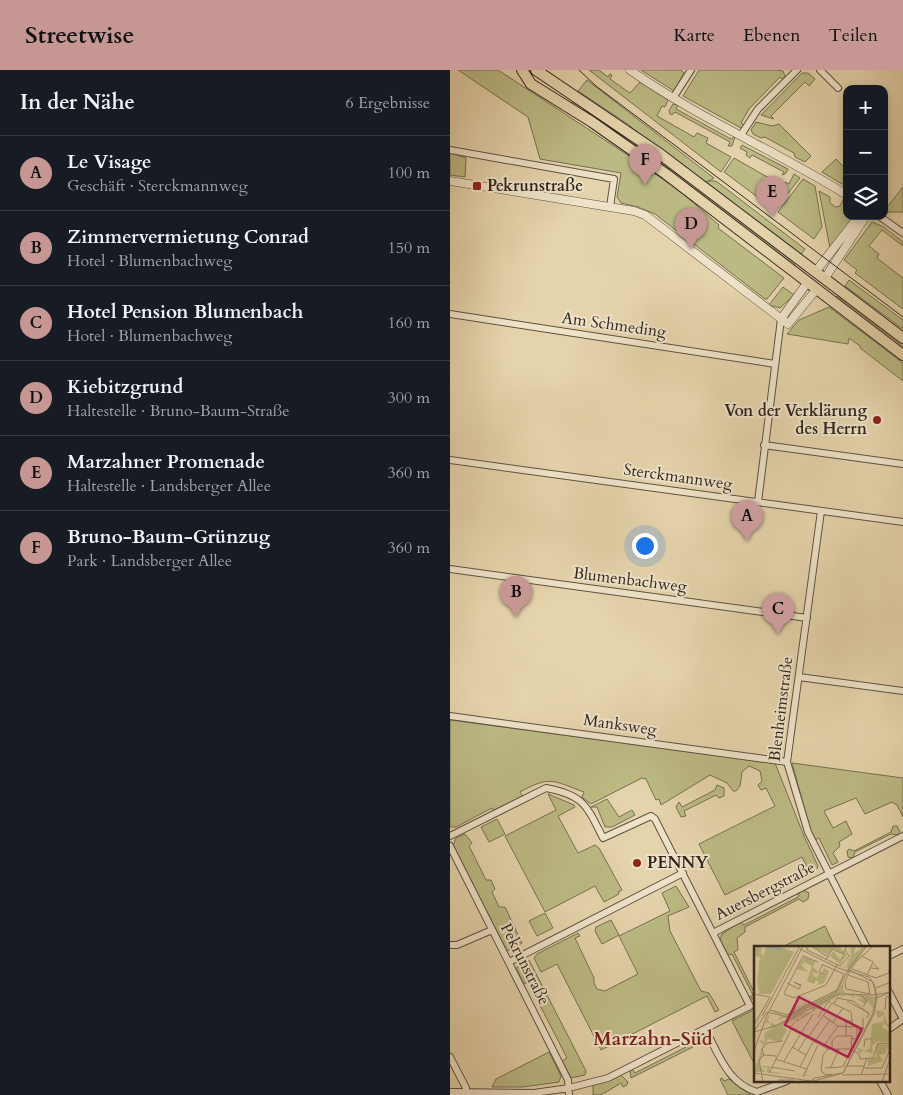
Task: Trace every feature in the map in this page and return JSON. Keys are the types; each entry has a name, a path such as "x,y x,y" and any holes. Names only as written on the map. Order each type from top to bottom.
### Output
{"main road":[{"path":"522,70 531,84 660,169 903,355"},
{"path":"536,70 626,130 903,338"},
{"path":"807,283 816,271"},
{"path":"816,290 825,278"}],"street":[{"path":"630,70 673,98 843,193"},
{"path":"741,135 758,109 797,70"},
{"path":"820,70 838,88"},
{"path":"673,98 688,71"},
{"path":"450,150 614,178 610,207"},
{"path":"450,181 634,211 655,221 788,324"},
{"path":"816,271 856,220"},
{"path":"825,278 863,220"},
{"path":"884,220 903,233"},
{"path":"758,502 781,318 807,283"},
{"path":"778,340 788,324 816,290"},
{"name":"Am Schmeding","path":"450,314 775,364"},
{"path":"764,445 903,464"},
{"name":"Sterckmannweg","path":"450,460 903,522"},
{"name":"Blenheimstraße","path":"821,511 787,762 808,832 866,946"},
{"name":"Blumenbachweg","path":"450,569 807,618"},
{"path":"799,677 903,691"},
{"name":"Manksweg","path":"450,716 787,762"},
{"name":"Auersbergstraße","path":"450,836 546,788 580,799 586,804 603,838 646,817 651,816 655,819 750,1006 705,1029"},
{"path":"829,874 903,836"},
{"name":"Pekrunstraße","path":"450,846 568,1080 569,1091"},
{"path":"509,962 682,873"},
{"name":"Auersbergstraße","path":"713,933 829,874"},
{"path":"450,945 457,945 492,930"},
{"path":"890,956 903,949"},
{"path":"890,994 903,1019 890,1028"},
{"path":"450,1092 534,1093 569,1091 614,1076 705,1029 730,1076 742,1086 757,1094 785,1082"},
{"path":"450,1057 466,1088 466,1092"},
{"path":"881,1082 888,1095"}],"shaded area":[{"path":"458,70 498,70 646,167 683,194 719,225 718,228 784,278 765,299 655,214 621,203 617,197 621,173 540,159 528,117"},
{"path":"589,70 599,70 608,77 610,74 612,75 610,79 630,93 640,82 668,100 665,107 662,106 657,116 694,137 697,133 708,138 706,143 731,157 721,172"},
{"path":"641,70 681,70 684,73 674,91"},
{"path":"699,70 776,70 783,71 785,76 783,80 780,77 749,109 741,123 744,125 741,128 683,96"},
{"path":"802,73 808,73 815,79 809,86 805,82 771,116 774,119 761,115"},
{"path":"587,80 714,178 703,183 626,123 578,91"},
{"path":"575,99 618,128 796,262 794,265 662,166 570,106"},
{"path":"673,104 678,105 676,109 731,139 735,137 732,146 728,146 730,142 675,112 672,115 670,114 669,111"},
{"path":"756,122 772,126 779,124 811,156 805,162 795,157 794,153 765,137 761,138 753,134 751,130"},
{"path":"742,145 788,169 782,175 784,172 752,155 750,158 746,155 747,152 740,148"},
{"path":"450,153 466,158 465,177 450,175"},
{"path":"734,158 783,186 785,182 789,184 794,174 800,178 775,210 724,172"},
{"path":"836,159 843,166 843,185 822,172"},
{"path":"803,179 815,186 822,227 814,239 778,212"},
{"path":"716,181 805,249 800,256 705,183"},
{"path":"903,187 903,212 888,212 888,206"},
{"path":"819,191 830,197 830,203 836,207 840,206 843,200 843,220 851,220 830,248"},
{"path":"872,222 884,227 903,242 903,246 882,230 869,246 879,254 877,258 903,278 903,309 855,273 857,270 844,260"},
{"path":"849,280 903,320 903,329 845,286"},
{"path":"783,287 794,295 780,308 769,305"},
{"path":"837,296 903,346 903,350 835,299"},
{"path":"829,307 903,363 903,381 849,338 848,344 787,334 799,320"},
{"path":"450,720 775,763 818,866 817,869 810,873 802,857 725,895 699,844 775,806 766,788 761,790 758,785 762,781 760,771 749,766 742,772 740,786 736,791 733,791 727,783 710,775 661,805 659,799 656,800 646,779 642,778 591,804 582,797 584,792 558,783 539,783 520,792 523,797 494,811 492,808 456,827 450,827"},
{"path":"792,763 903,778 903,817 897,805 892,802 865,814 856,798 824,811 833,828 846,821 852,834 839,842 840,846 833,853 838,862 832,865 819,838 815,840 811,832"},
{"path":"717,785 724,788 724,796 719,798 716,795 684,811 686,816 681,817 676,807 679,802 682,807 715,790"},
{"path":"548,794 574,805 575,807 558,816 578,853 595,845 599,848 622,890 618,892 619,894 604,902 595,886 545,912 505,836 556,810"},
{"path":"607,799 619,817 632,810 635,815 612,827 605,827 597,807 591,807"},
{"path":"497,819 505,834 489,842 481,827"},
{"path":"893,826 897,826 900,832 897,835 891,834 855,852 853,858 848,857 847,851 849,849 854,851 891,832"},
{"path":"465,834 472,843 469,846 486,880 491,880 495,889 492,892 499,907 505,907 522,943 507,951 453,846 456,838"},
{"path":"676,886 689,907 668,916 670,931 701,991 709,993 719,1010 715,1012 707,996 601,1050 557,964 541,972 534,958 537,954 578,933 580,936 575,938 594,978 594,983 597,989 605,991 638,974 619,936 670,911 662,893"},
{"path":"803,890 809,893 808,899 803,902 799,899 745,927 745,932 737,938 738,950 734,952 754,992 754,999 752,999 749,997 753,995 732,954 728,955 720,940 722,934 740,922 744,925 798,897 799,893"},
{"path":"545,913 553,928 537,936 529,921"},
{"path":"611,920 619,935 602,944 595,931 596,927"},
{"path":"825,926 835,946 784,946"},
{"path":"529,960 586,1071 585,1075 571,1078 562,1061 567,1058 528,982 524,984 516,968"},
{"path":"754,1010 754,1063 732,1021"},
{"path":"688,1041 693,1047 631,1078 630,1070 632,1069 635,1073 686,1047 684,1043"},
{"path":"549,1052 561,1076 559,1082 523,1087 492,1087 496,1079"},
{"path":"621,1075 628,1082 627,1085 623,1087 621,1083 601,1095 593,1095 593,1084"},
{"path":"722,1078 724,1081 729,1079 751,1095 728,1095 720,1079"}],"tram line":[{"path":"579,70 596,86 903,317"}],"place":[{"name":"Bruno-Baum-Grünzug","path":"645,185"},
{"name":"Pekrunstraße","path":"477,186"},
{"name":"Marzahner Promenade","path":"772,217"},
{"name":"Kiebitzgrund","path":"691,249"},
{"name":"Von der Verklärung des Herrn","path":"877,420"},
{"name":"Le Visage","path":"747,541"},
{"name":"Zimmervermietung Conrad","path":"516,617"},
{"name":"Hotel Pension Blumenbach","path":"778,634"},
{"name":"PENNY","path":"637,863"}],"district":[{"name":"Marzahn-Süd","path":"653,1039"}]}
